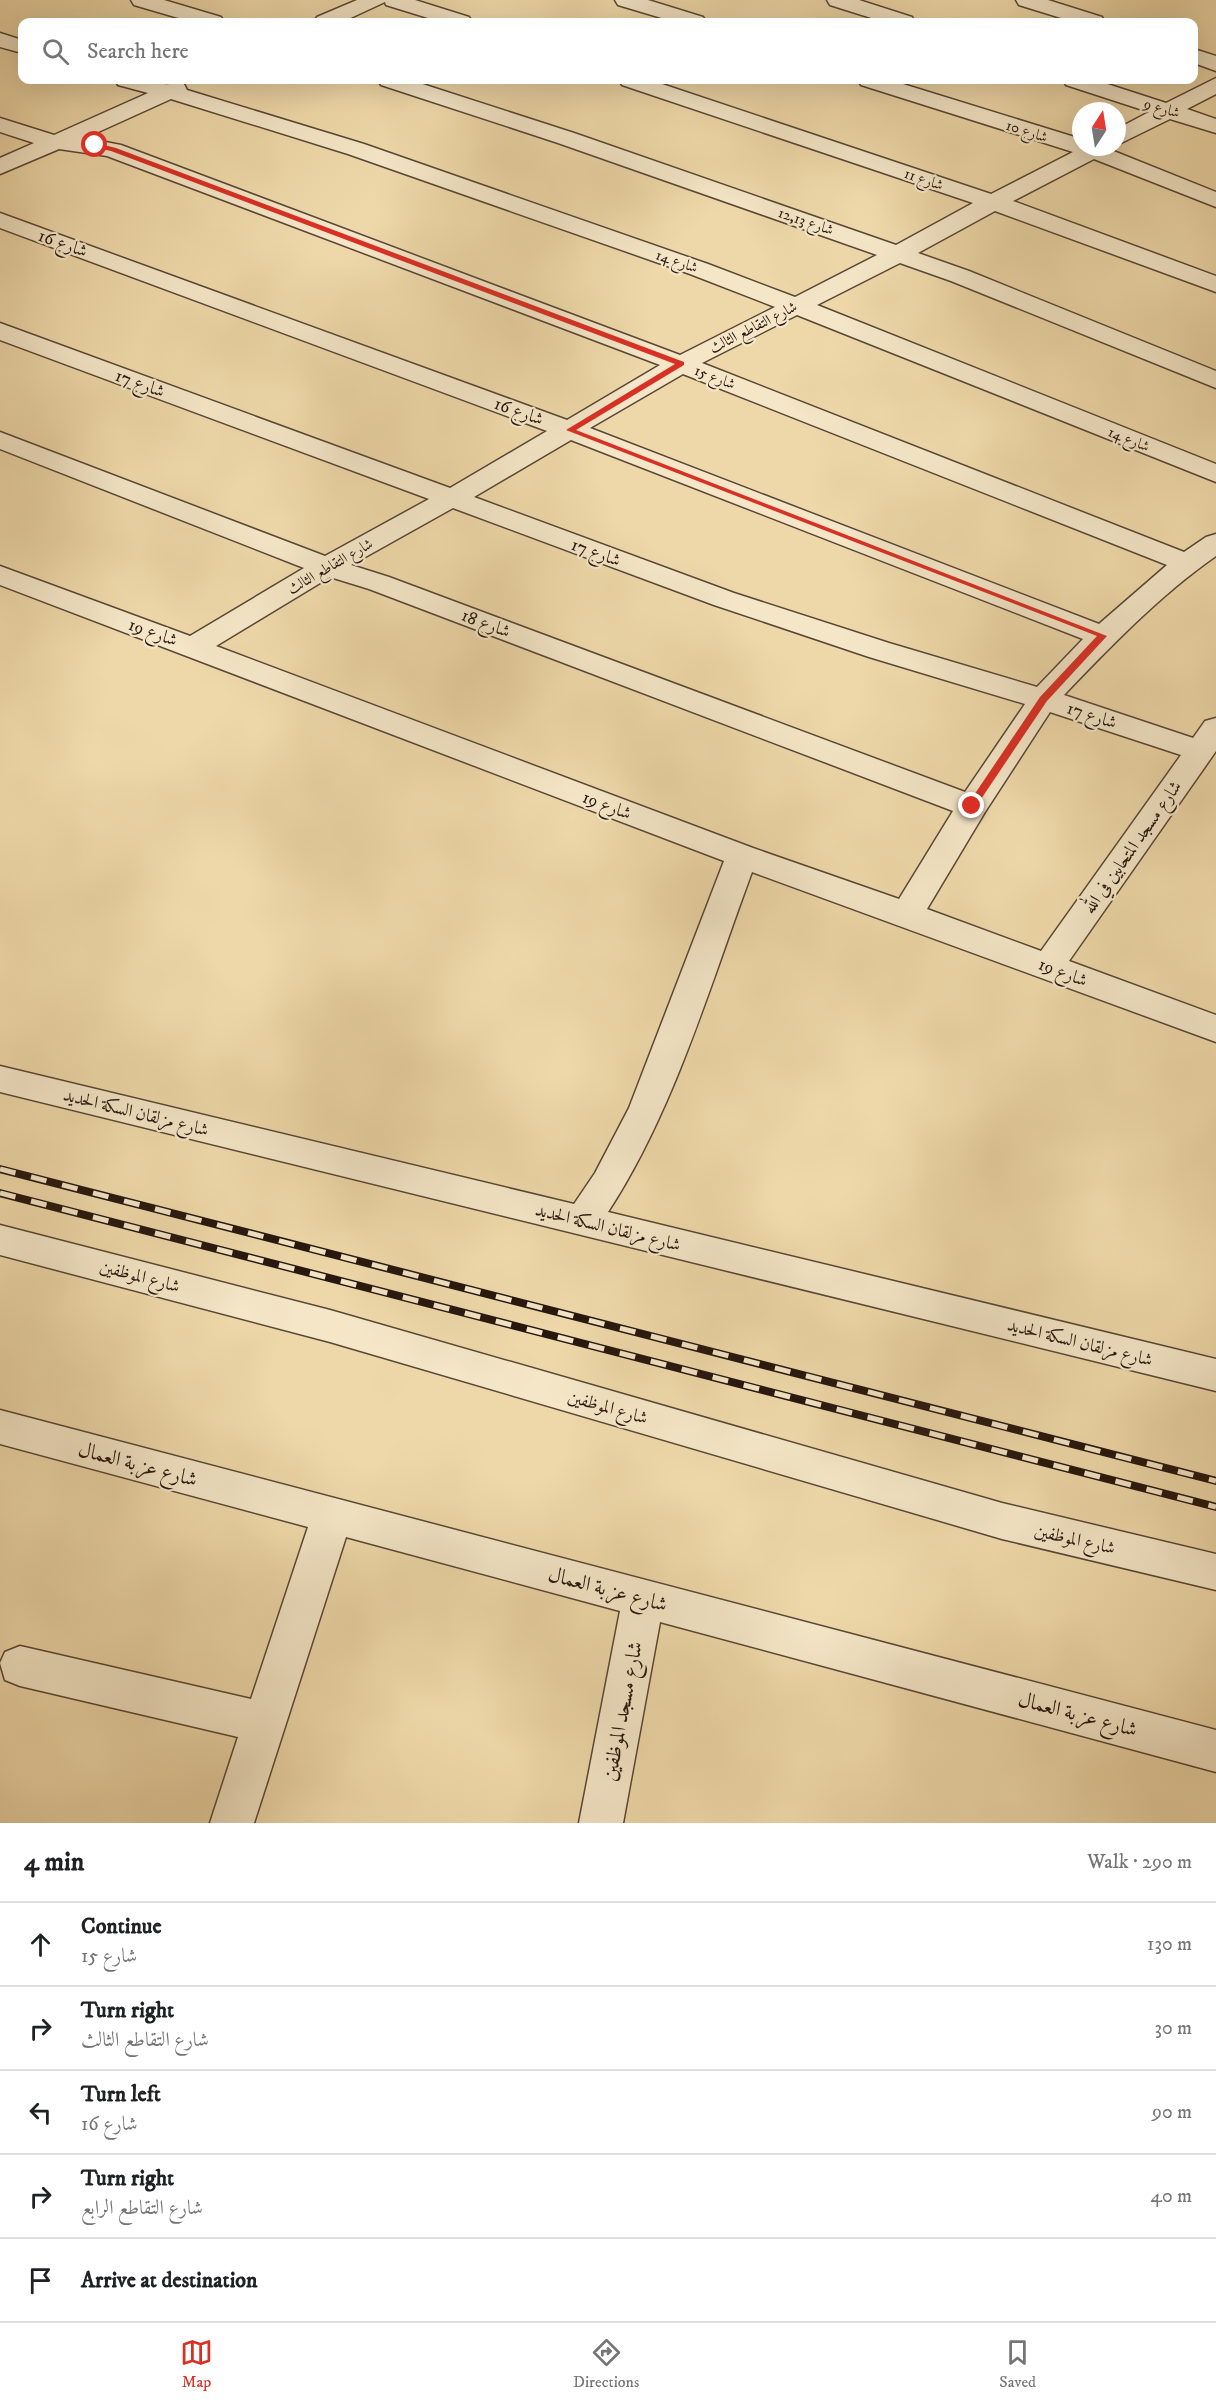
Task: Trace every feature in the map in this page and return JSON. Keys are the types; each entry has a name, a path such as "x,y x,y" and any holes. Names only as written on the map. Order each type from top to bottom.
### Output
{"street":[{"path":"142,0 200,18"},
{"path":"394,0 449,18"},
{"path":"626,0 682,18"},
{"path":"838,0 892,18"},
{"path":"1027,0 1082,18"},
{"path":"334,18 371,1"},
{"path":"0,40 18,46"},
{"path":"1198,57 1216,64"},
{"name":"شارع 14","path":"139,84 228,108 356,149 699,269 875,336 1216,474"},
{"path":"0,167 188,84"},
{"name":"شارع 12,13","path":"401,84 577,141 960,276 1216,380"},
{"name":"شارع 11","path":"642,84 993,202 1216,285"},
{"name":"شارع 10","path":"882,84 1072,141"},
{"name":"شارع 9","path":"1086,84 1216,126"},
{"path":"1126,133 1216,85"},
{"name":"شارع 15","path":"0,125 54,142 75,143 113,150 681,364 1187,563"},
{"name":"شارع التقاطع الثالث","path":"194,647 327,567 452,498 681,364 899,254 993,202 1084,156"},
{"name":"شارع 10","path":"1114,156 1216,200"},
{"name":"شارع 16","path":"0,220 570,430 1103,636"},
{"name":"شارع 17","path":"0,331 724,599 879,650 1043,699 1208,740"},
{"name":"شارع 18","path":"0,440 327,567 379,583 972,806"},
{"path":"907,914 972,806 1043,699 1103,636 1187,563 1216,543"},
{"name":"شارع 19","path":"0,575 742,856 907,914 1216,1029"},
{"name":"شارع مسجد المتحابين في الله","path":"1048,966 1208,740"},
{"path":"583,1221 608,1183 647,1108 742,856"},
{"name":"شارع مزلقان السكة الحديد","path":"0,1079 1216,1375"},
{"name":"شارع الموظفين","path":"0,1239 330,1326 1002,1521 1216,1572"},
{"name":"شارع عزبة العمال","path":"0,1427 1216,1751"},
{"path":"232,1823 332,1516"},
{"name":"شارع مسجد الموظفين","path":"601,1823 644,1598"},
{"path":"20,1666 265,1723"}],"railway":[{"path":"0,1169 1216,1481"},
{"path":"0,1193 1216,1507"}],"route":[{"path":"95,145 681,364 570,430 1103,636 1043,699 972,806"}]}
